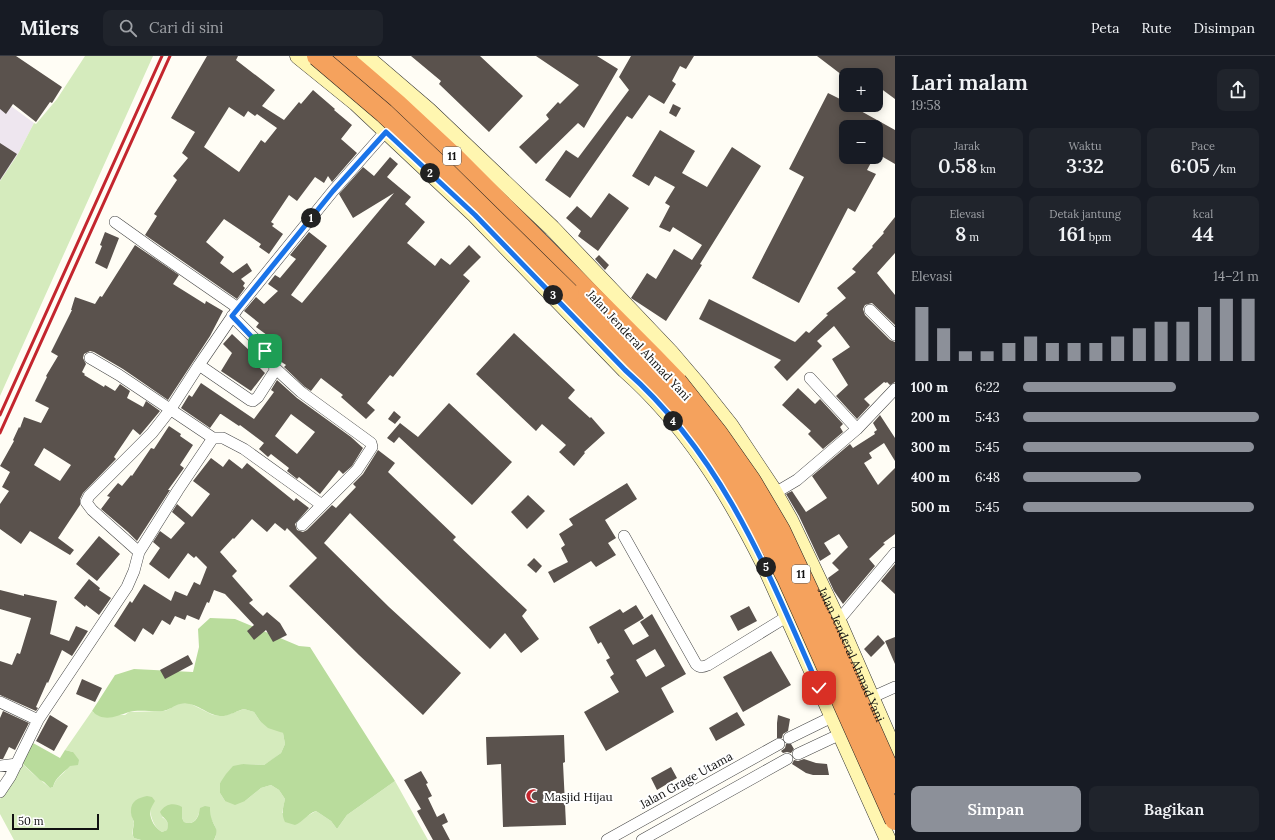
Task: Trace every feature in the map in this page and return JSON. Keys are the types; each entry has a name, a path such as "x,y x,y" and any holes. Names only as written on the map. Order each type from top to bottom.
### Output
{"highway":[{"name":"Jalan Jenderal Ahmad Yani","path":"318,56 384,113 648,362 677,382 718,434 750,481 780,530 831,638 895,783"},
{"name":"Jalan Jenderal Ahmad Yani","path":"341,56 398,104 455,158 648,362 668,396 704,441 736,487 767,539 787,578 895,820"}],"street":[{"name":"Jalan Jenderal Ahmad Yani","path":"298,56 356,103 475,215 660,404 700,454 722,485 744,524 788,616 888,840"},
{"path":"318,56 319,65 323,76"},
{"name":"Jalan Jenderal Ahmad Yani","path":"369,57 428,110 552,228 670,352 730,425 775,493 800,541 838,621 895,752"},
{"path":"140,552 92,510 86,502 89,496 152,433 170,410 199,364 235,312 333,191 386,132"},
{"path":"115,222 163,256 235,312 260,344 276,369 301,392 371,442 372,447 357,470 302,525"},
{"path":"870,310 895,335"},
{"path":"90,358 119,375 213,438 223,438 244,449 322,505"},
{"path":"199,364 253,401 258,397 276,369"},
{"path":"810,378 857,428"},
{"path":"775,493 797,480 857,428 895,389"},
{"path":"0,792 17,764 38,720 127,587 140,552 178,490 213,438"},
{"path":"624,536 696,664 699,666 703,667 708,665 788,616"},
{"path":"838,621 895,553"},
{"path":"789,738 872,697 895,688"},
{"path":"0,702 38,720"},
{"path":"798,754 880,716"},
{"name":"Jalan Grage Utama","path":"607,840 774,746 782,761 681,818"},
{"path":"0,766 17,764"},
{"path":"642,840 681,818 673,802"}],"shaded area":[{"path":"0,98 34,123 18,154 0,181"}],"green space":[{"path":"85,56 153,56 0,396 0,181 18,154 34,123 36,124 57,99"},
{"path":"210,618 235,619 299,646 310,647 395,781 347,815 337,829 331,821 316,811 295,825 285,822 283,808 285,799 279,790 271,785 261,788 245,801 235,805 225,801 220,793 220,783 233,766 243,764 264,765 281,753 285,744 283,733 268,728 260,721 254,712 244,709 224,716 218,716 197,706 186,703 163,711 133,711 110,718 101,717 92,711 115,675 134,669 193,672 199,647 198,629"},
{"path":"189,703 213,715 224,716 244,709 254,712 260,721 283,733 285,744 281,753 264,765 243,764 220,783 220,793 225,801 245,801 261,788 271,785 279,790 285,799 282,813 307,816 316,811 331,821 337,829 347,815 395,781 428,840 214,840 216,831 210,817 199,813 194,822 184,822 182,818 182,807 162,817 167,821 168,826 167,830 162,832 154,823 150,811 131,812 134,823 132,833 134,838 141,840 14,840 0,814 0,799 22,763 50,788 53,787 56,780 66,770 71,762 73,752 65,750 92,711 94,713 125,715 129,712 165,711 179,704"},
{"path":"33,743 60,758 65,750 73,752 79,760 78,765 70,766 58,778 53,787 50,788 22,763"},
{"path":"147,796 152,797 155,801 150,811 151,818 155,826 162,832 167,830 168,824 160,812 164,807 173,804 179,805 182,807 182,818 184,822 191,823 196,820 199,815 200,808 205,806 210,807 212,821 216,828 216,836 214,840 141,840 134,838 134,822 131,809 135,801"}],"building":[{"path":"0,56 16,56 62,87 52,103 50,102 36,122 13,104 6,114 0,109"},
{"path":"207,56 238,56 236,60 275,90 262,106 284,120 299,102 301,104 313,90 352,125 341,139 357,153 332,182 328,176 324,183 315,177 297,201 289,195 271,222 274,224 272,226 283,234 269,254 259,247 261,244 224,219 206,242 224,257 220,263 233,273 247,263 252,271 241,279 245,283 243,286 245,288 237,299 145,235 157,216 154,214 177,180 173,176 188,158 182,153 195,132 171,118","holes":["229,107 244,117 248,111 255,116 257,114 277,128 265,143 261,140 239,172 204,147"]},
{"path":"411,56 480,56 523,96 489,132 439,84 441,81"},
{"path":"536,56 597,56 618,69 584,128 578,123 536,164 519,147 549,119 546,115 558,102 560,104 579,85"},
{"path":"631,56 694,56 686,69 680,66 672,81 676,84 664,104 649,95 632,119 627,116 570,198 545,180 566,150 578,158 629,90 619,77"},
{"path":"817,56 895,56 895,99 883,90 883,68 839,68 839,73"},
{"path":"828,93 839,98 839,112 863,112 877,120 839,120 839,164 870,164 867,170 876,174 855,212 848,208 799,303 752,278 804,177 789,169"},
{"path":"673,104 681,108 676,117 669,113"},
{"path":"883,123 895,130 895,164 883,157"},
{"path":"660,130 695,151 682,173 707,187 732,147 761,166 700,264 702,265 666,321 631,298 647,273 656,279 674,249 692,260 702,245 673,227 670,232 659,227 670,206 665,203 675,187 655,176 649,186 632,176"},
{"path":"0,143 17,154 0,180"},
{"path":"390,157 398,164 387,177 411,197 405,204 425,222 407,243 435,266 441,258 450,265 469,245 481,257 463,275 470,281 393,377 390,375 367,403 375,410 366,419 341,397 343,395 321,378 311,391 305,387 284,367 286,365 280,361 282,357 270,347 275,341 256,327 259,323 244,311 256,297 264,304 278,291 268,284 275,275 280,278 296,259 290,255 309,232 327,246 291,295 302,303 394,193 353,218 339,194 363,167 374,176"},
{"path":"609,193 629,208 598,251 578,236 581,231 566,218 577,206 591,218"},
{"path":"895,217 895,253 877,273 895,295 895,325 872,303 865,305 863,309 865,315 890,340 895,342 895,382 890,385 887,382 884,382 864,399 870,405 857,419 836,396 848,385 832,359 850,347 834,326 817,341 822,346 787,381 774,367 781,360 699,319 709,299 795,342 806,331 809,333 828,315 826,314 846,298 837,288 856,272 852,269 873,247 872,246 884,233 883,232"},
{"path":"105,232 119,238 107,269 95,263 102,246 100,245"},
{"path":"135,245 179,275 173,284 205,304 206,301 223,311 210,336 168,400 123,369 94,352 90,351 84,354 83,358 86,364 82,372 85,374 84,375 104,387 105,385 115,391 120,384 130,391 127,398 143,407 146,401 160,411 140,435 133,429 114,457 116,459 83,493 80,499 80,505 58,538 74,550 70,555 30,531 21,544 0,529 0,504 9,491 2,487 10,472 0,466 14,441 13,440 24,417 41,423 49,408 35,401 47,377 46,376 58,356 51,352 72,310 75,297 95,304 100,296 102,297","holes":["44,448 71,465 60,481 34,465"]},
{"path":"599,255 609,265 605,270 595,259"},
{"path":"514,333 575,390 568,398 590,418 591,417 605,433 584,452 585,453 574,466 559,452 566,445 542,424 536,431 476,374"},
{"path":"232,334 250,351 248,353 258,362 256,364 265,373 251,391 221,371 232,353 223,344"},
{"path":"277,380 297,398 351,437 363,448 352,466 343,474 339,470 320,494 299,477 297,479 287,471 289,468 271,454 268,457 259,449 264,443 240,425 239,426 220,414 210,428 181,408 189,395 192,397 201,383 254,419 274,392 271,390","holes":["291,414 315,432 297,454 275,436"]},
{"path":"798,388 815,404 820,399 843,424 840,427 843,432 823,449 808,434 811,431 782,405"},
{"path":"449,403 512,462 472,505 399,437 394,443 387,438 400,423 418,437"},
{"path":"394,411 401,417 395,424 388,419"},
{"path":"880,415 895,438 895,461 884,443 869,453 872,458 864,463 878,485 895,468 895,534 883,543 885,544 869,559 875,566 843,604 834,591 828,578 839,570 832,563 848,547 839,534 824,543 831,554 820,561 799,516 786,494 792,491 806,512 827,498 812,476 850,444 853,448 875,434 874,432 877,430 873,423"},
{"path":"169,426 193,445 180,465 184,468 168,490 170,490 137,541 101,509 110,497 107,496 118,483 122,486 131,475 132,476 151,448 154,449"},
{"path":"378,450 395,463 388,472 456,537 453,540 527,610 522,616 539,639 521,653 505,633 490,649 350,513 324,543 389,607 461,673 423,715 289,586 317,558 287,528 285,531 275,523 267,532 252,519 220,552 237,571 232,576 253,600 249,603 263,616 267,612 280,623 287,635 273,642 266,630 254,640 247,631 254,625 225,594 214,590 209,603 207,602 199,620 187,615 185,620 175,616 170,625 162,620 153,635 143,628 135,642 114,626 130,601 132,603 144,584 171,601 175,591 187,596 194,582 200,585 207,567 196,556 194,558 188,553 169,579 149,564 160,548 153,542 160,531 171,539 185,523 172,512 177,504 192,517 210,494 193,481 211,458 223,467 229,459 242,469 247,463 294,501 296,498 309,508 295,524 297,530 303,532 307,530 332,505 336,508 356,487 353,484 363,474"},
{"path":"627,483 637,499 605,520 616,538 608,543 616,555 596,567 591,561 554,583 548,572 568,562 561,548 565,545 559,534 573,525 569,519"},
{"path":"528,495 545,511 527,529 511,512"},
{"path":"99,536 120,554 97,581 76,564"},
{"path":"534,558 542,566 536,573 527,565"},
{"path":"895,564 895,594 881,581"},
{"path":"89,579 100,588 99,590 111,598 99,615 86,605 85,607 74,598"},
{"path":"0,590 24,596 24,594 57,601 50,634 69,641 76,626 88,631 72,656 62,650 36,707 38,708 36,711 0,695 0,661 12,665 17,653 20,654 31,618 0,609"},
{"path":"636,605 644,618 624,630 633,645 649,636 640,622 652,614 686,674 661,688 674,712 606,751 584,712 619,692 610,677 614,674 606,660 610,658 601,642 598,644 589,627 620,609 623,613","holes":["655,649 665,666 646,677 636,660"]},
{"path":"749,606 757,621 738,631 730,616"},
{"path":"878,635 885,643 871,657 864,649"},
{"path":"895,637 895,664 885,641"},
{"path":"771,651 791,685 743,712 723,677"},
{"path":"188,655 193,664 165,679 160,670"},
{"path":"82,679 102,688 95,702 76,694"},
{"path":"3,711 29,723 15,750 9,747 3,759 0,759 0,718"},
{"path":"737,712 745,725 716,741 709,728"},
{"path":"50,715 68,726 54,751 36,741"},
{"path":"778,715 790,719 788,731 783,734 782,738 777,738"},
{"name":"Masjid Hijau","path":"564,735 565,762 563,763 566,825 503,827 501,764 487,765 486,737"},
{"path":"786,744 791,744 794,749 791,753 783,753 781,751 785,748"},
{"path":"804,759 816,763 827,764 829,775 813,775 806,773 792,764 794,760 798,761"},
{"path":"671,767 677,778 657,790 651,778"},
{"path":"421,771 428,783 426,784 432,796 428,798 437,817 444,813 448,822 442,825 450,840 433,840 417,811 421,809 404,780"}],"railway":[{"path":"0,415 162,56"},
{"path":"0,433 170,56"}],"place":[{"name":"Masjid Hijau","path":"533,796"}],"route":[{"path":"265,351 232,316 333,191 386,132 475,215 625,370 641,384 660,404 700,454 722,485 744,524 788,616 819,688"}]}
